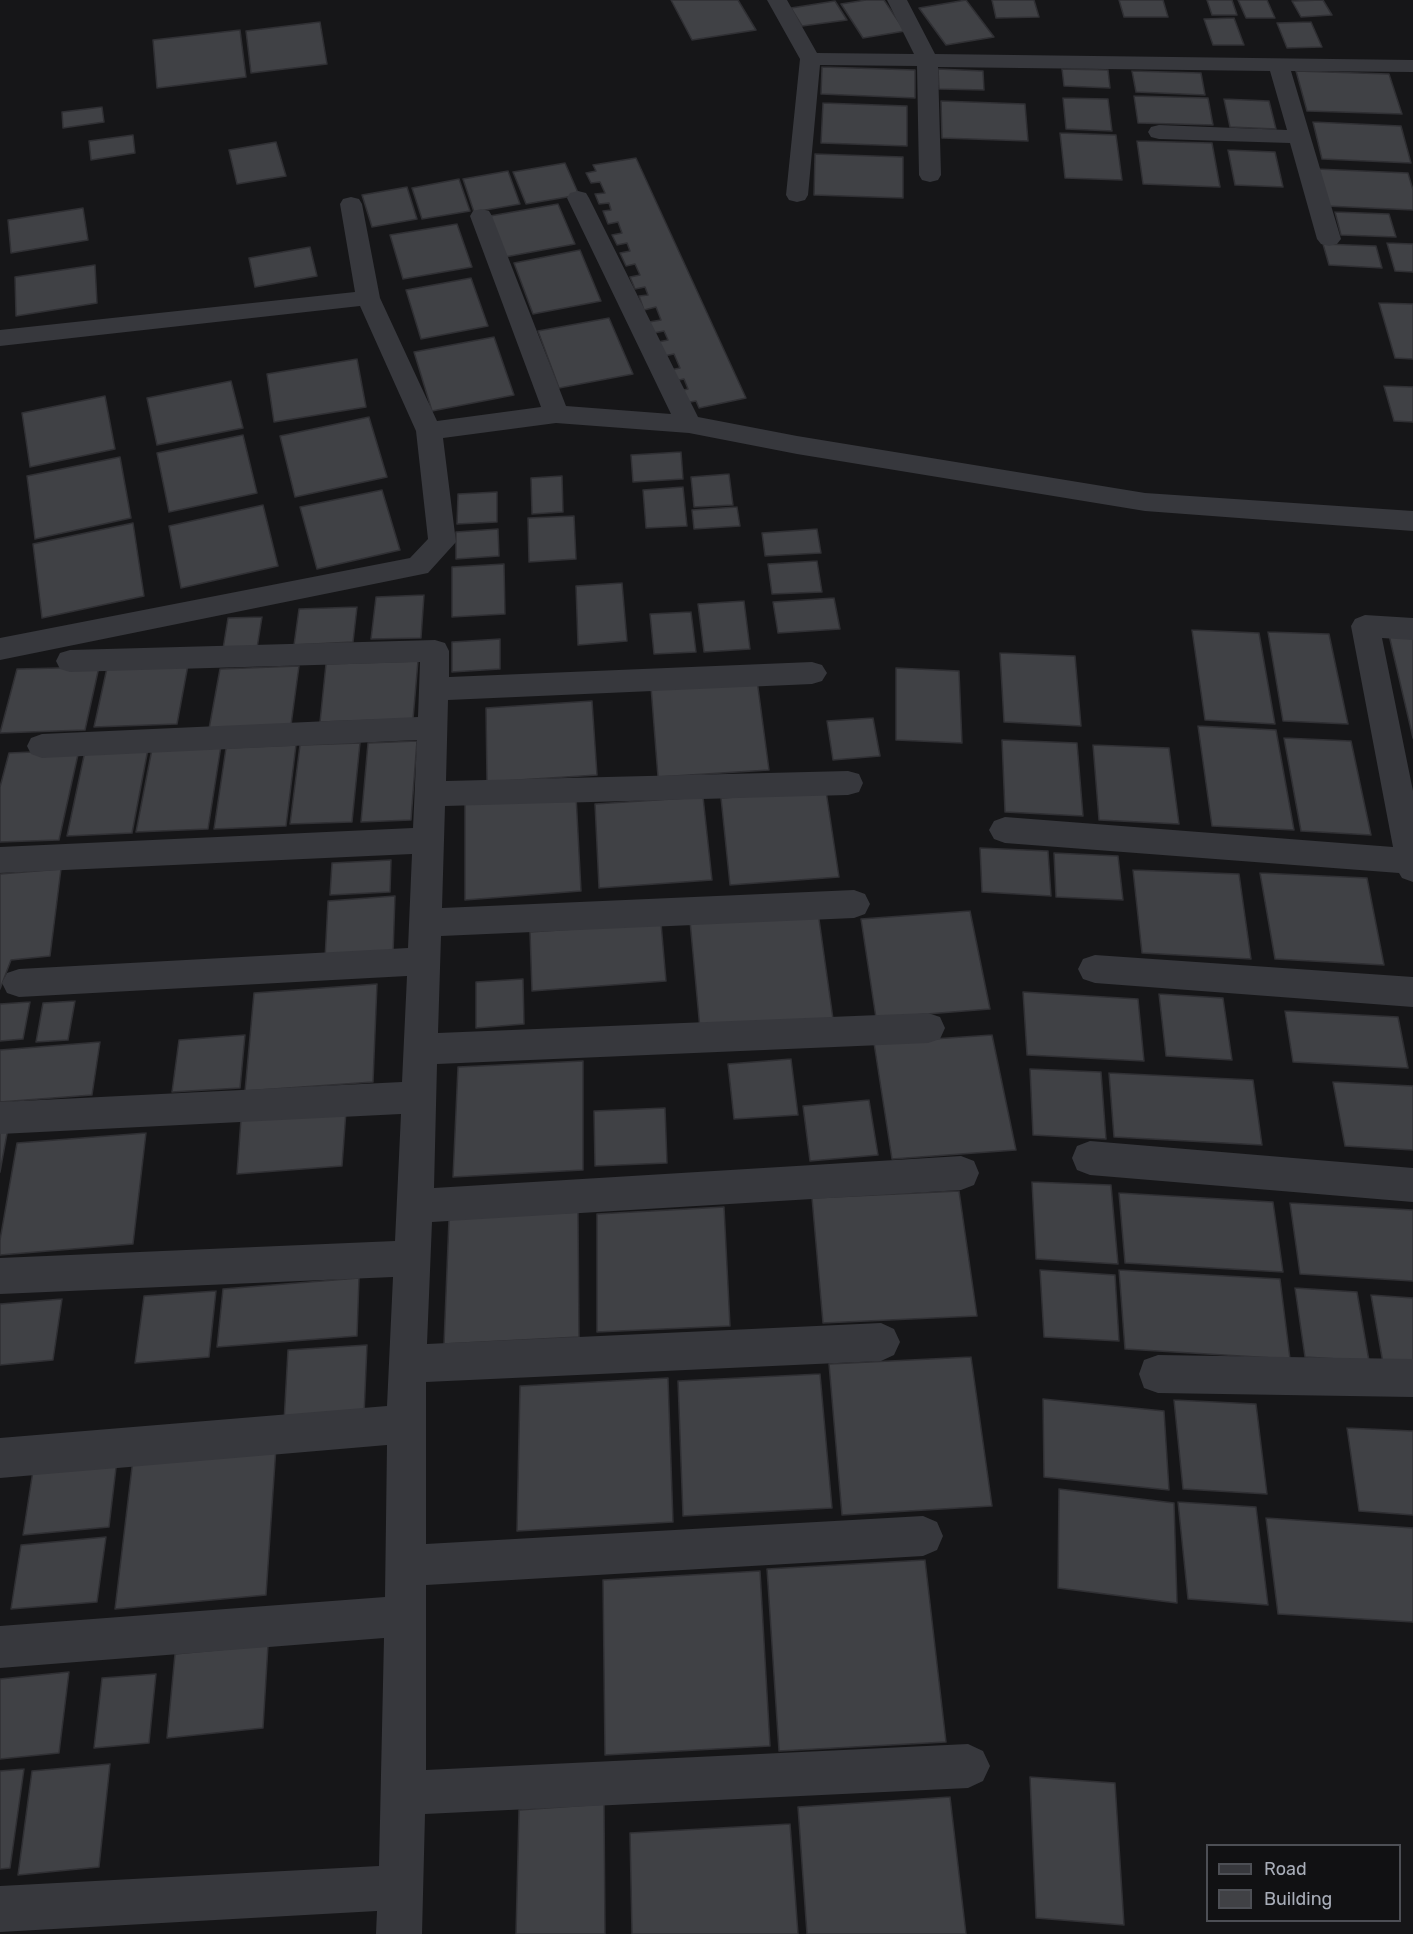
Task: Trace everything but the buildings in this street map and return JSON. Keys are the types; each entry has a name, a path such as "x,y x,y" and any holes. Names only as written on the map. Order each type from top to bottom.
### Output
{"street":[{"path":"777,0 810,59 797,195"},
{"path":"897,0 927,59 930,175"},
{"path":"810,59 1413,66"},
{"path":"1278,63 1329,239"},
{"path":"1159,132 1299,137"},
{"path":"578,198 689,424"},
{"path":"0,649 418,566 442,542 429,431 368,298 351,204"},
{"path":"481,216 556,414"},
{"path":"0,338 368,298"},
{"path":"429,431 556,414 689,424 797,445 1145,502 1413,521"},
{"path":"1005,830 1412,865 1404,769 1365,626 1413,628"},
{"path":"70,660 435,651 417,1097 413,1258 407,1364 404,1793 399,1934"},
{"path":"434,689 812,673"},
{"path":"42,746 432,728"},
{"path":"430,794 848,783"},
{"path":"0,860 428,840"},
{"path":"425,923 854,904"},
{"path":"19,983 423,961"},
{"path":"1095,969 1413,992"},
{"path":"420,1049 928,1028"},
{"path":"0,1118 417,1097"},
{"path":"1090,1158 1413,1185"},
{"path":"415,1206 961,1173"},
{"path":"0,1276 413,1258"},
{"path":"407,1364 881,1342"},
{"path":"1158,1374 1413,1378"},
{"path":"0,1458 407,1424"},
{"path":"405,1566 923,1536"},
{"path":"0,1647 405,1616"},
{"path":"404,1793 968,1766"},
{"path":"0,1909 401,1887"}]}
